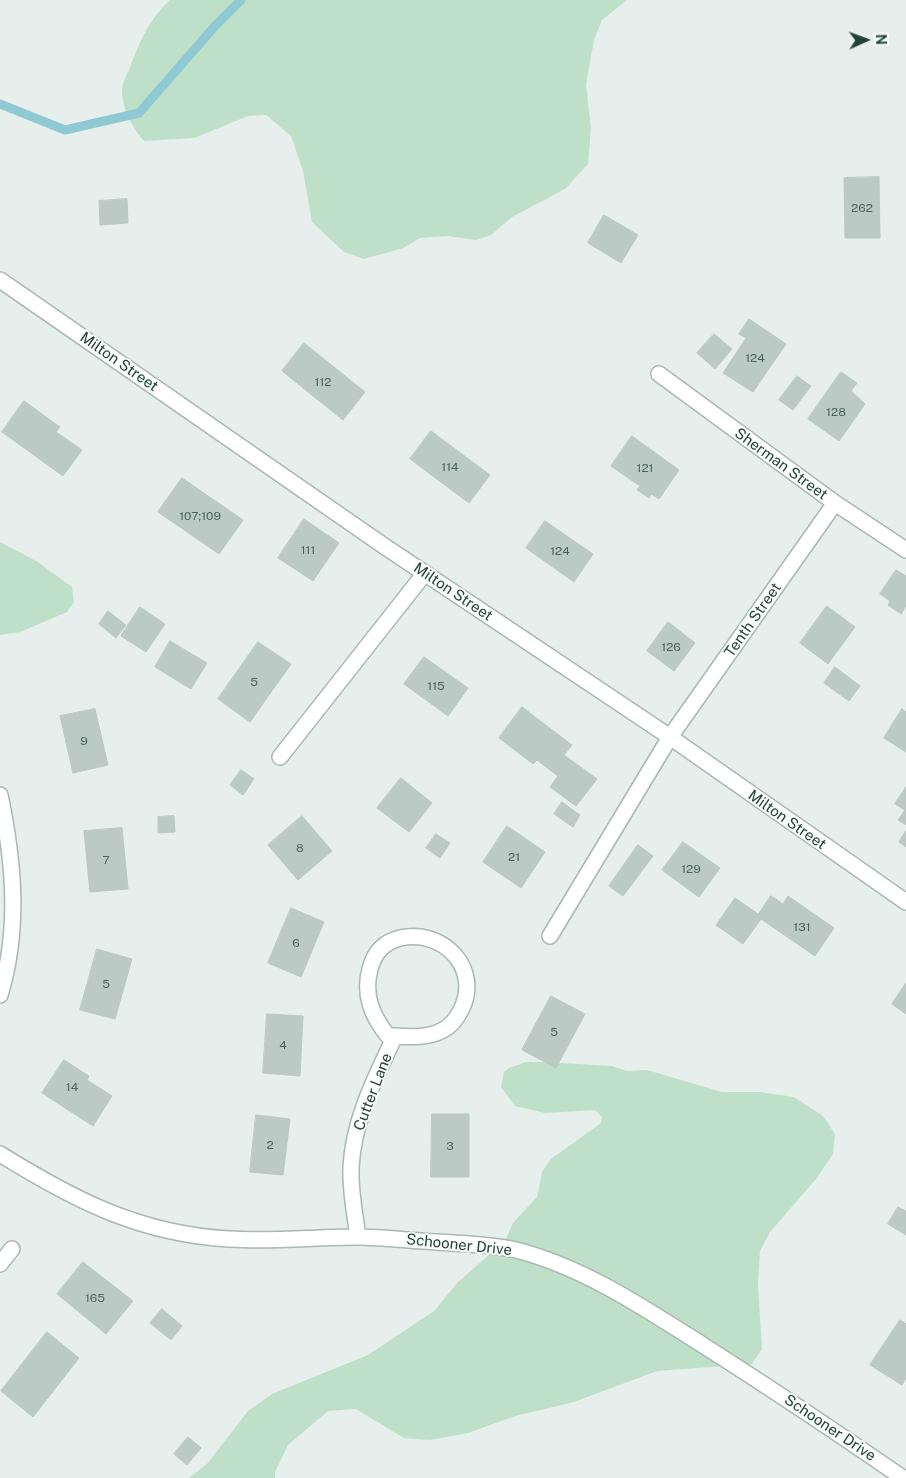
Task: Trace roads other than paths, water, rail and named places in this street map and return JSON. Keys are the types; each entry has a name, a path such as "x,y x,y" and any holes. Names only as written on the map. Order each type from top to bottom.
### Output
{"street":[{"name":"Milton Street","path":"0,280 426,573 904,896"},
{"name":"Sherman Street","path":"659,374 835,503 906,550"},
{"name":"Tenth Street","path":"550,936 670,738 835,503"},
{"path":"280,757 426,573"},
{"path":"0,795 10,854 14,913 9,962 0,995"},
{"name":"Cutter Lane","path":"417,937 442,944 455,954 464,973 466,993 459,1014 449,1027 437,1033 423,1036 395,1036 388,1036 376,1021 370,1005 368,981 371,964 376,954 388,943 402,938 417,937"},
{"name":"Cutter Lane","path":"358,1237 352,1191 351,1168 353,1147 363,1108 372,1084 395,1036"},
{"name":"Schooner Drive","path":"0,1154 44,1181 93,1206 145,1225 201,1236 272,1240 358,1237 500,1247 532,1255 577,1272 643,1307 792,1401 903,1478"},
{"path":"0,1264 12,1249"}],"waterway":[{"path":"0,104 65,130 139,113 215,26 241,0"}]}
